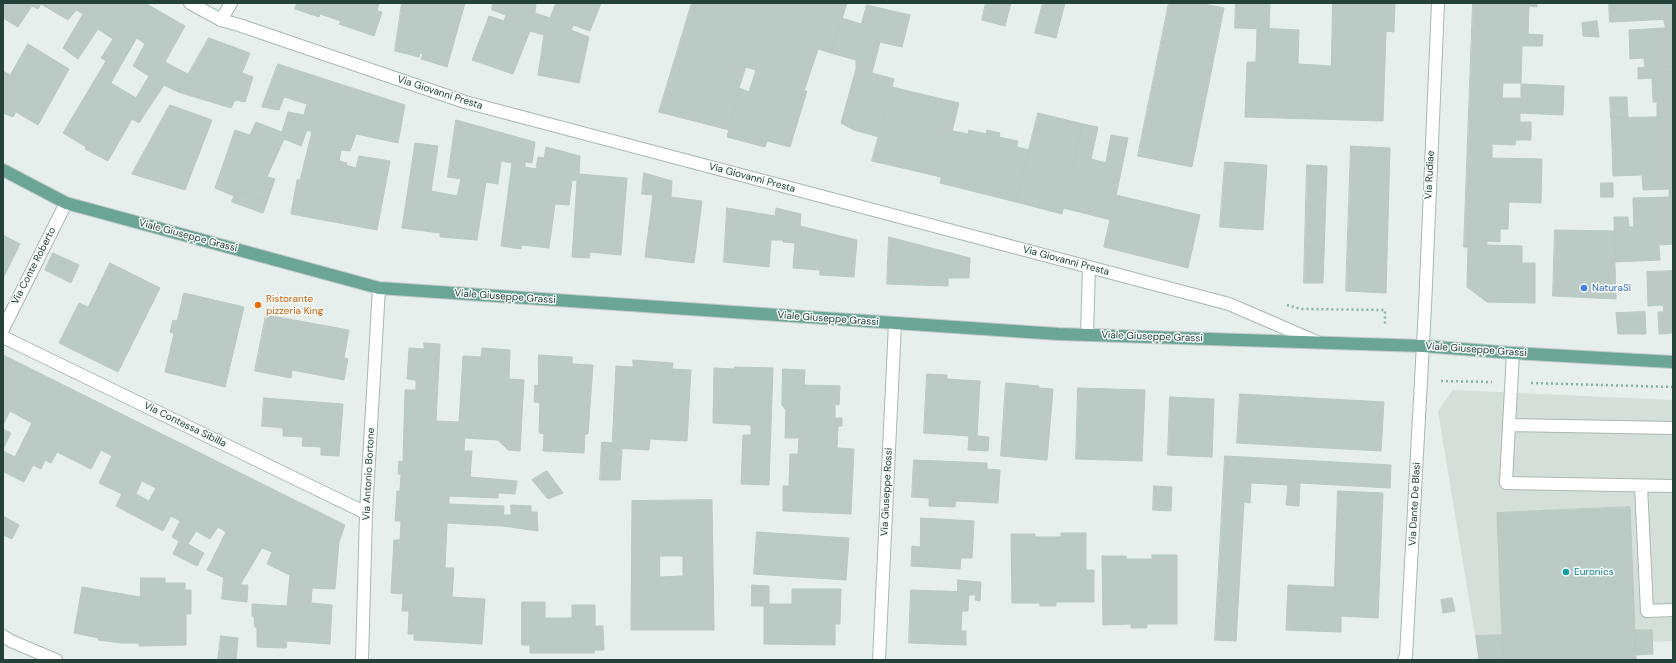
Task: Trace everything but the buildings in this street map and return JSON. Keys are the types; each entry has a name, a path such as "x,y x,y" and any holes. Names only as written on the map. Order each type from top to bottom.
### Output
{"main road":[{"name":"Viale Giuseppe Grassi","path":"3,170 66,203 379,288 895,324 1087,335 1423,346 1513,354 1673,362"}],"street":[{"name":"Via Giovanni Presta","path":"190,3 220,20 238,24 465,102 1229,304 1318,342"},
{"path":"220,20 231,3"},
{"name":"Via Rudiae","path":"1423,346 1438,3"},
{"name":"Via Conte Roberto","path":"3,329 66,203"},
{"path":"1087,335 1089,267"},
{"name":"Via Antonio Bortone","path":"362,660 366,514 379,288"},
{"name":"Via Giuseppe Rossi","path":"879,660 895,324"},
{"name":"Via Contessa Sibilla","path":"3,336 366,514"},
{"name":"Via Dante De Blasi","path":"1404,660 1406,656 1423,346"},
{"path":"1513,354 1506,484 1673,486"},
{"path":"1509,425 1673,428"},
{"path":"1641,486 1647,611 1673,610"},
{"path":"7,638 56,660"}],"shaded area":[{"path":"1453,390 1673,400 1673,641 1652,642 1653,654 1636,655 1636,660 1479,660 1438,411"}],"place":[{"name":"NaturaSì","path":"1584,288"},
{"name":"Ristorante pizzeria King","path":"258,305"},
{"name":"Euronics","path":"1566,572"}]}
